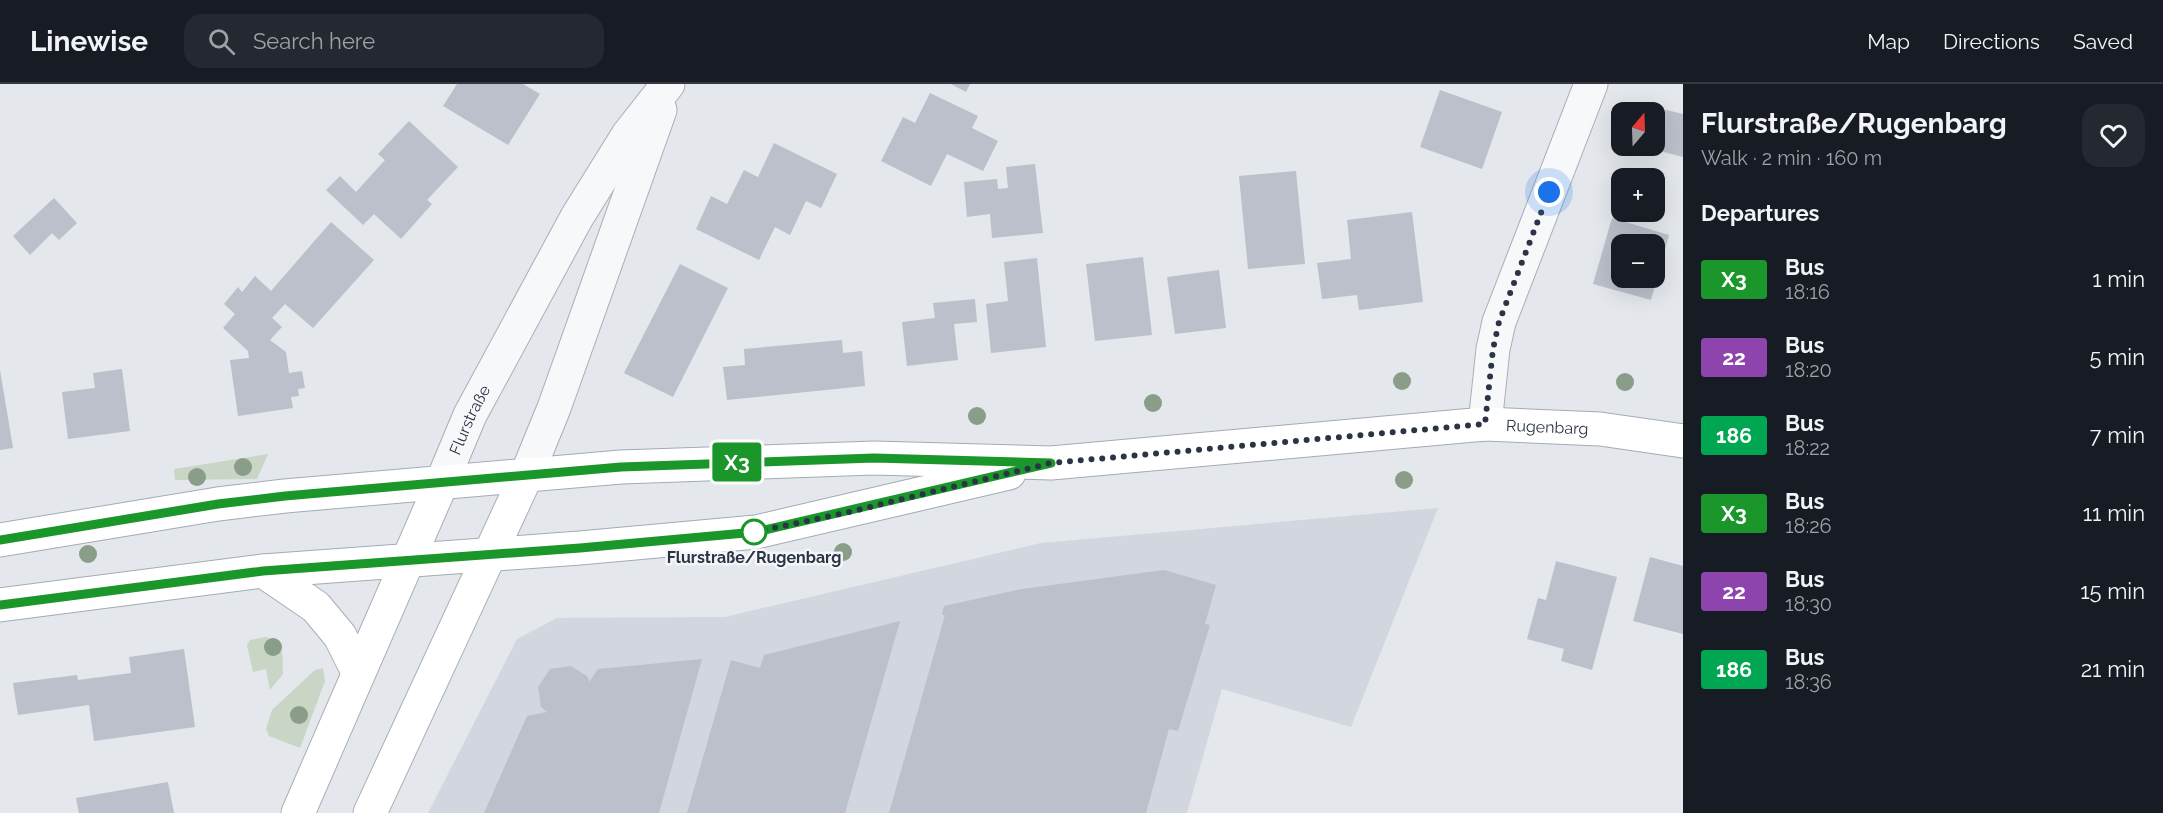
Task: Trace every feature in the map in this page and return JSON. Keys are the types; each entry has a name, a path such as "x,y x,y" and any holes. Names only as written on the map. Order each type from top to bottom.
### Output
{"main road":[{"name":"Rugenbarg","path":"0,540 218,504 527,474 654,465 874,458 1051,463 1485,424 1600,429 1683,441"},
{"name":"Rugenbarg","path":"0,605 263,571 490,555 756,532 1051,463"},
{"name":"Flurstraße","path":"370,813 527,474"},
{"name":"Flurstraße","path":"298,813 442,482"},
{"path":"263,571 316,607 340,636 358,672"}],"street":[{"name":"Flurstraße","path":"527,474 554,408 669,84"},
{"name":"Flurstraße","path":"442,482 470,415 577,217 628,135 669,84"},
{"path":"1485,424 1493,349 1499,322 1590,84"}],"shaded area":[{"path":"1438,508 1351,727 1222,689 1187,813 428,813 517,639 557,618 725,617 1041,543"}],"green space":[{"path":"268,454 257,479 175,480 174,469"},
{"path":"266,637 277,643 282,651 283,674 270,690 266,669 253,672 247,645 250,640"},
{"path":"323,668 325,681 300,748 269,736 266,729 272,710 315,670"}],"building":[{"path":"457,84 523,84 540,94 508,145 443,106"},
{"path":"951,84 970,84 966,92"},
{"path":"1440,90 1502,112 1482,169 1420,147"},
{"path":"930,93 978,116 972,128 998,141 983,171 947,154 931,186 881,161 903,117 915,123"},
{"path":"1665,110 1683,114 1683,157 1665,152"},
{"path":"409,121 458,167 427,200 432,204 401,239 374,214 363,225 326,190 340,176 356,192 385,160 378,154"},
{"path":"774,143 837,174 821,208 806,201 790,235 775,227 759,260 696,229 711,196 727,204 744,170 758,177"},
{"path":"1035,164 1043,233 992,238 990,214 967,217 964,182 997,179 998,189 1008,188 1006,167"},
{"path":"1296,171 1305,264 1248,269 1239,176"},
{"path":"54,198 77,223 59,240 52,233 30,255 13,236"},
{"path":"1412,212 1423,302 1359,310 1357,295 1322,299 1317,263 1351,259 1347,220"},
{"path":"1611,221 1625,222 1669,235 1665,249 1665,234 1611,234 1611,288 1654,288 1651,300 1593,284"},
{"path":"331,222 374,260 313,328 285,304 272,318 282,327 270,340 286,352 289,373 302,371 305,388 298,389 299,396 291,397 293,408 238,416 230,360 249,358 248,351 223,328 235,314 224,304 238,287 242,292 255,276 271,291"},
{"path":"1143,257 1152,335 1095,341 1086,264"},
{"path":"1037,258 1046,347 991,353 986,304 1008,301 1004,262"},
{"path":"680,264 728,288 673,397 624,373"},
{"path":"1219,270 1226,328 1175,334 1167,277"},
{"path":"975,299 977,322 954,324 958,360 907,366 902,322 935,318 933,303"},
{"path":"842,340 843,353 862,351 865,386 727,400 723,367 745,365 744,349"},
{"path":"122,369 130,431 68,439 62,392 95,388 93,373"},
{"path":"0,370 13,448 0,450"},
{"path":"1650,557 1683,566 1683,634 1633,621"},
{"path":"1556,561 1617,577 1592,670 1561,661 1564,649 1527,639 1538,598 1546,600"},
{"path":"1164,570 1216,585 1205,624 1210,625 1178,731 1169,729 1146,813 889,813 945,615 942,615 944,606 1022,589"},
{"path":"900,621 845,813 687,813 731,660 760,668 764,655"},
{"path":"184,649 195,727 94,741 89,705 18,715 13,683 77,675 78,680 131,673 129,657"},
{"path":"702,659 659,813 484,813 527,716 547,712 541,707 538,687 550,669 571,666 588,677 589,682 598,669"},
{"path":"168,782 174,813 79,813 76,798"}],"bus line":[{"name":"X3","path":"0,540 218,504 285,496 621,467 874,458 1051,463 756,532 580,548 263,571 0,605"}],"place":[{"name":"Flurstraße/Rugenbarg","path":"754,532"}],"route":[{"path":"754,532 845,513 1051,463 1485,424 1493,349 1499,322 1549,192"}]}
